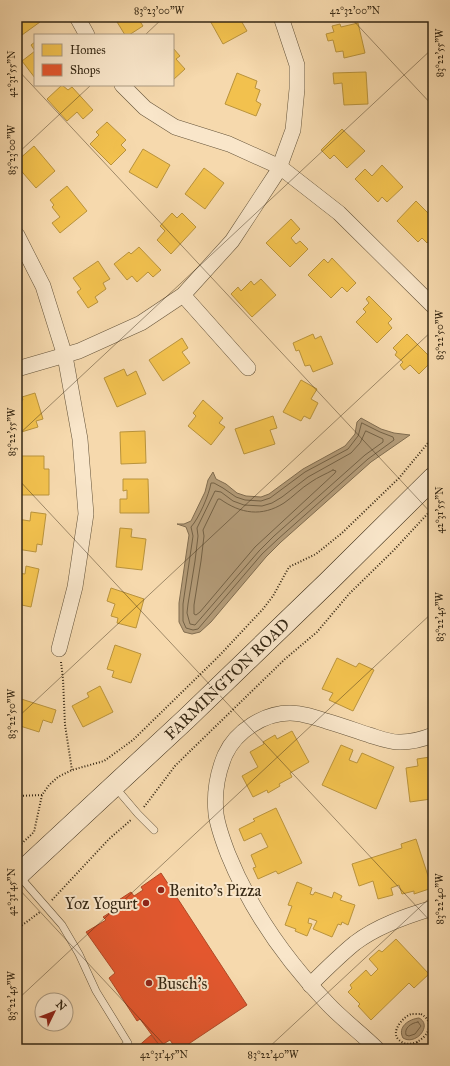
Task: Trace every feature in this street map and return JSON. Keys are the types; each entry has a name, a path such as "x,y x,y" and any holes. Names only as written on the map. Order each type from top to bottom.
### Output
{"street":[{"path":"77,17 86,34"},
{"path":"17,369 65,356 141,323 183,296 232,240 280,168 293,130 297,89 297,64 281,17"},
{"path":"123,86 145,108 175,127 229,144 280,168 339,213 433,306"},
{"path":"17,235 43,286 65,356 80,439 86,514 75,587 59,649"},
{"path":"183,296 248,368"},
{"name":"FARMINGTON ROAD","path":"17,875 192,714 433,478"},
{"path":"377,1049 329,1006 310,985 280,948 249,900 236,875 222,837 216,814 217,778 228,748 240,734 254,723 272,716 290,713 307,715 400,743 418,740 433,735"},
{"path":"310,985 356,942 408,915 433,908"}],"lane":[{"path":"114,786 154,830"},
{"path":"17,875 62,925 79,954 96,991 128,1043 122,1049"}],"path":[{"path":"17,848 34,832 42,795 49,785 58,777 72,770 104,761 133,740 219,656 263,609 273,596 290,567 316,554 342,533 398,478 433,437"},
{"path":"17,929 46,907 109,839 138,814 175,766 285,659 317,632 349,594 393,551 433,508"},
{"path":"59,649 63,679 65,725 72,770"},
{"path":"17,796 42,795"},
{"path":"420,1014 428,1019 429,1024 428,1031 423,1038 417,1042 408,1044 401,1041 397,1037 396,1029 410,1015 420,1014"},
{"path":"417,1042 421,1049"}],"water":[{"path":"361,418 381,429 394,433 410,435 371,462 281,542 266,557 211,622 200,632 192,634 184,632 179,622 179,603 189,535 186,527 177,524 184,524 191,521 205,492 208,480 213,472 216,479 226,484 237,493 246,496 261,497 269,494 303,469 345,446 355,434 357,422"},
{"path":"419,1018 423,1021 424,1025 424,1030 421,1034 413,1039 408,1040 403,1038 402,1030 405,1024 411,1020"}],"building: Homes":[{"path":"17,17 36,17 40,22 22,35 17,28"},
{"path":"114,17 137,17 143,26 131,34 124,34"},
{"path":"208,17 239,17 247,31 223,44"},
{"path":"358,23 365,53 344,58 343,51 336,52 333,40 328,41 326,34 334,32 332,26 340,24 341,27"},
{"path":"34,43 34,50 31,45"},
{"path":"174,49 180,56 176,59 185,69 174,79"},
{"path":"34,52 34,77 22,61"},
{"path":"366,72 368,104 344,105 342,83 334,84 333,73"},
{"path":"237,73 257,81 255,88 260,90 256,101 261,104 256,116 225,104"},
{"path":"61,86 68,90 72,87 93,110 83,119 77,112 67,121 47,99"},
{"path":"107,122 126,140 121,145 126,150 111,165 90,144 99,135 96,132"},
{"path":"342,129 365,151 347,168 334,155 330,159 321,150"},
{"path":"34,146 55,171 36,188 17,166 17,161"},
{"path":"143,149 170,165 157,188 129,172"},
{"path":"382,165 403,187 387,202 382,197 378,202 355,179 365,169 372,176"},
{"path":"204,168 224,183 205,209 185,194"},
{"path":"67,186 87,211 60,233 52,223 60,217 52,207 54,205 50,200"},
{"path":"416,201 433,218 433,237 427,243 422,238 418,242 397,221"},
{"path":"172,213 177,218 182,213 196,227 171,254 157,240 165,231 160,226"},
{"path":"291,219 300,229 291,238 296,244 300,241 308,249 290,267 266,243"},
{"path":"139,247 161,270 153,277 148,272 137,282 132,276 127,280 114,264 129,252 131,254"},
{"path":"332,258 356,283 347,292 342,287 331,298 308,275 324,259 328,263"},
{"path":"98,261 110,279 103,283 106,289 95,297 98,302 88,308 77,292 81,289 73,278"},
{"path":"261,279 276,295 252,317 231,294 238,287 241,291 251,281 254,285"},
{"path":"369,296 392,319 388,323 392,328 377,343 356,322 366,312 363,309 369,303 366,299"},
{"path":"313,334 315,339 321,336 333,364 313,372 310,365 305,366 299,350 296,351 293,343"},
{"path":"407,334 433,360 419,374 410,365 404,370 400,365 403,362 395,355 397,352 393,348"},
{"path":"182,338 188,348 182,352 190,363 163,381 149,360"},
{"path":"124,369 127,376 136,371 146,394 117,407 104,378"},
{"path":"301,380 317,389 311,399 318,403 310,419 304,416 301,421 283,412"},
{"path":"35,393 43,419 36,421 38,427 18,433 17,402 23,400 22,397"},
{"path":"203,400 223,418 219,423 225,427 211,445 188,426 196,416 193,413"},
{"path":"273,416 277,428 270,430 275,444 244,454 235,429"},
{"path":"145,431 146,463 121,464 120,432"},
{"path":"21,456 44,456 44,469 49,469 49,495 21,495"},
{"path":"123,479 148,479 149,513 120,513 120,499 127,499 127,490 123,491"},
{"path":"31,512 46,514 42,545 37,544 36,552 17,549 17,519 30,521"},
{"path":"120,528 132,529 131,537 146,539 142,570 116,567"},
{"path":"26,566 39,569 31,607 17,604 17,573 25,574"},
{"path":"111,588 144,599 136,628 117,623 118,618 111,616 115,604 107,601"},
{"path":"115,645 141,654 131,683 112,677 114,671 107,669"},
{"path":"337,658 356,667 359,663 374,670 353,711 329,700 333,693 322,689"},
{"path":"100,686 113,712 83,727 72,706 89,697 87,693"},
{"path":"18,698 56,710 52,723 43,720 39,732 17,725"},
{"path":"292,731 309,762 290,773 292,777 279,784 280,786 268,793 267,790 253,797 242,776 258,767 250,752 264,744 263,742 275,735 277,739"},
{"path":"341,745 353,750 349,760 357,763 362,753 394,767 376,809 322,785"},
{"path":"433,753 433,806 431,799 410,802 406,768 418,766 417,759 430,757 430,754"},
{"path":"276,808 302,863 278,874 276,871 258,879 253,868 256,867 251,855 268,847 261,833 244,841 239,829 255,821 253,819"},
{"path":"416,839 432,888 414,894 414,891 402,894 399,885 391,888 393,895 378,899 373,881 359,886 352,864 402,848 401,844"},
{"path":"297,882 312,888 310,894 313,895 315,892 332,898 334,892 342,896 340,900 355,905 348,925 342,922 341,925 338,924 332,937 313,929 317,921 309,918 308,923 312,924 307,936 295,931 296,929 285,925 292,906 288,905"},
{"path":"396,939 429,974 414,988 409,983 371,1020 358,1006 360,1004 348,992 352,988 350,985 366,970 371,976 378,969 369,959 379,950 382,952"}],"building: Shops":[{"path":"161,873 247,1005 181,1049 176,1049 170,1040 160,1046 140,1019 137,1021 109,978 115,973 86,932 106,920 103,917 114,910 111,905 131,892 134,896 143,890 141,887"},
{"path":"151,1035 160,1046 157,1049 135,1049"}],"place":[{"name":"Benito's Pizza","path":"161,890"},
{"name":"Yoz Yogurt","path":"146,903"},
{"name":"Busch's","path":"149,983"}]}
